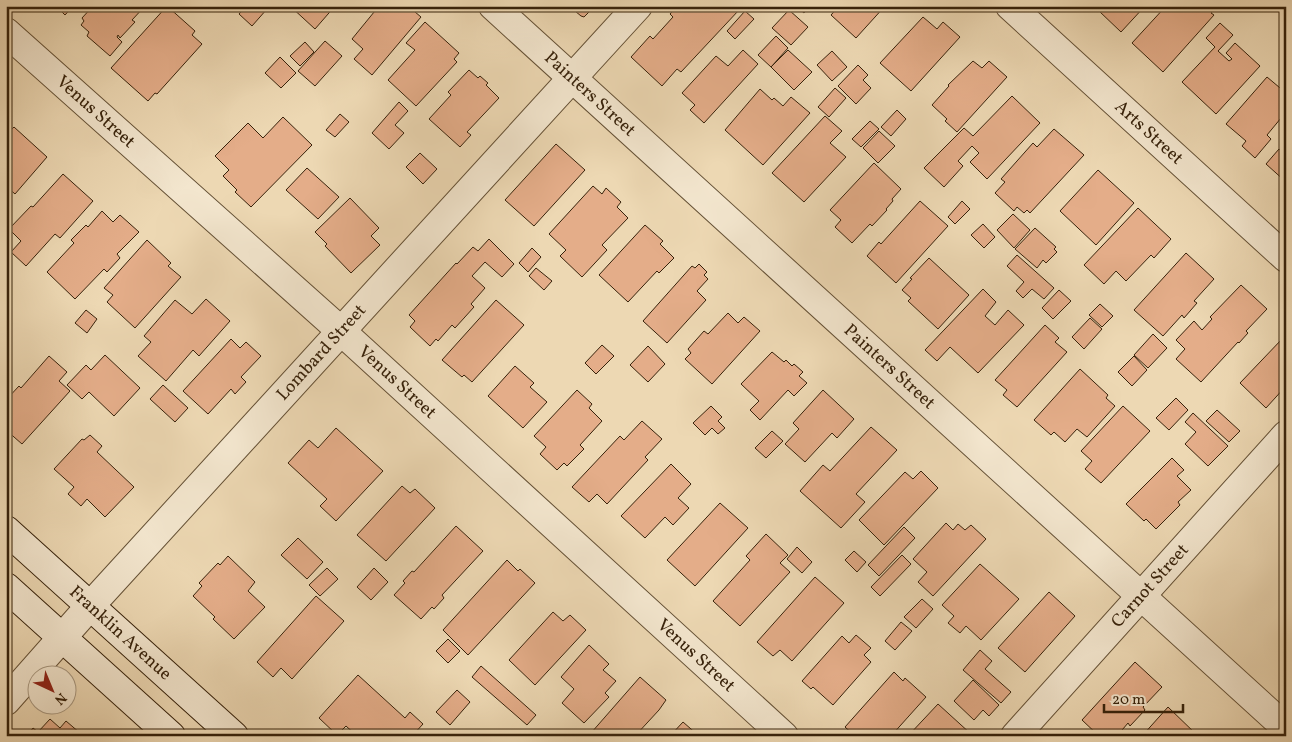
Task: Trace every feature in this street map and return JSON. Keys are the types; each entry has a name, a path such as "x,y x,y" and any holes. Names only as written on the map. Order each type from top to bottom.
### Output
{"street":[{"name":"Painters Street","path":"493,6 1286,728"},
{"name":"Lombard Street","path":"6,701 90,606 638,6"},
{"name":"Arts Street","path":"1010,6 1286,258"},
{"name":"Venus Street","path":"6,32 341,331 784,736"},
{"name":"Carnot Street","path":"1015,736 1286,435"},
{"name":"Franklin Avenue","path":"6,530 234,736"},
{"path":"6,587 170,736"}],"building":[{"path":"56,6 73,6 65,15"},
{"path":"93,6 145,6 132,20 135,22 120,38 118,35 117,37 122,42 110,56 87,36 89,32 81,25 84,21 82,18"},
{"path":"167,6 195,31 192,35 202,44 157,94 155,93 148,101 111,68"},
{"path":"246,6 264,6 267,9 252,26 239,14"},
{"path":"290,6 335,6 315,29"},
{"path":"379,6 393,6 396,8 397,6 408,6 421,17 372,75 354,59 363,49 352,39"},
{"path":"569,6 591,6 593,8 584,17"},
{"path":"677,6 734,6 739,10 681,72 677,69 662,86 631,57 650,36 653,39 673,17 670,14"},
{"path":"796,6 810,6 804,13"},
{"path":"839,6 885,6 856,38 831,15"},
{"path":"1098,6 1145,6 1121,32 1099,11 1101,9"},
{"path":"1166,6 1218,6 1211,13 1214,15 1163,72 1132,43"},
{"path":"789,10 808,27 791,45 772,28"},
{"path":"745,11 754,19 735,39 727,31"},
{"path":"923,17 937,29 943,22 960,37 911,91 880,63"},
{"path":"425,22 459,53 454,59 457,62 416,106 388,80 415,50 406,43"},
{"path":"1220,23 1233,35 1218,51 1229,61 1232,59 1226,53 1235,43 1260,66 1216,114 1182,82 1215,47 1206,38"},
{"path":"776,36 788,48 771,67 758,55"},
{"path":"325,41 342,56 315,86 298,71"},
{"path":"305,42 314,52 300,66 290,56"},
{"path":"743,50 758,64 704,123 690,110 695,105 682,93 716,56 728,66"},
{"path":"788,50 812,72 794,90 771,67"},
{"path":"832,51 847,67 832,81 817,65"},
{"path":"280,57 296,73 281,88 265,73"},
{"path":"973,61 982,68 989,61 1007,77 957,132 932,105 948,85"},
{"path":"858,65 868,75 863,80 871,88 856,104 838,86"},
{"path":"469,70 478,78 480,76 488,83 486,85 499,98 467,132 471,135 460,147 429,119 451,95 448,92"},
{"path":"1267,77 1286,93 1286,112 1267,135 1271,139 1255,158 1242,146 1246,141 1226,124"},
{"path":"835,88 846,98 829,117 818,107"},
{"path":"760,89 772,100 774,98 783,106 791,97 810,113 763,165 725,130"},
{"path":"1012,96 1040,123 987,179 970,162 979,153 972,146 958,161 963,166 944,187 924,168 964,128 973,136"},
{"path":"399,102 408,111 395,125 404,133 389,149 372,133"},
{"path":"897,110 906,119 891,136 881,127"},
{"path":"340,114 349,122 335,137 326,130"},
{"path":"825,116 842,131 830,143 846,157 804,202 772,173"},
{"path":"283,117 312,145 251,207 235,192 237,190 223,176 229,170 215,156 248,123 263,138"},
{"path":"870,121 879,129 861,147 852,139"},
{"path":"14,127 47,157 15,194 6,186 6,135"},
{"path":"1054,129 1084,155 1030,213 1027,210 1024,213 1017,207 1014,211 995,193 1005,182 1001,179 1033,143 1037,147"},
{"path":"879,131 895,146 878,163 863,148"},
{"path":"556,144 585,170 534,226 505,200"},
{"path":"1279,149 1286,155 1286,182 1266,164"},
{"path":"420,153 437,169 423,184 406,167"},
{"path":"874,163 901,189 892,199 893,201 887,210 852,243 835,227 841,220 830,210"},
{"path":"307,168 339,197 318,219 286,190"},
{"path":"1098,170 1134,203 1096,245 1060,211"},
{"path":"63,174 93,201 60,238 55,234 26,266 11,252 21,241 9,229 31,206 33,207"},
{"path":"593,186 602,194 606,188 621,202 617,207 628,218 602,245 607,250 582,277 560,256 566,250 549,234"},
{"path":"350,198 379,228 371,236 380,245 351,273 325,246 327,244 315,232"},
{"path":"920,201 948,226 896,283 867,256 879,242 881,244"},
{"path":"962,201 970,209 955,224 948,217"},
{"path":"1138,208 1171,239 1154,258 1151,255 1126,281 1116,271 1104,284 1084,265"},
{"path":"102,211 113,222 120,215 139,232 117,254 120,258 107,272 104,269 75,299 47,272 74,243 71,240 86,225 88,227"},
{"path":"1013,214 1030,230 1014,248 997,230"},
{"path":"983,224 995,237 984,248 971,235"},
{"path":"645,225 663,241 660,244 674,258 659,273 657,271 628,302 599,275"},
{"path":"1035,228 1056,247 1054,249 1057,252 1046,263 1043,260 1037,268 1015,249"},
{"path":"489,239 514,264 502,277 485,262 472,276 485,288 471,304 474,307 455,328 452,325 438,341 436,339 430,346 410,327 415,321 409,315 456,263 473,247 478,251"},
{"path":"147,240 171,263 168,266 181,277 135,328 107,302 113,295 104,288"},
{"path":"532,248 541,257 528,272 519,263"},
{"path":"1186,253 1214,279 1194,301 1197,303 1184,318 1182,315 1163,336 1134,310"},
{"path":"1017,255 1054,288 1044,299 1032,289 1023,298 1016,291 1024,282 1007,266"},
{"path":"929,258 969,295 938,329 908,301 911,298 902,290 912,279 910,278"},
{"path":"699,264 707,272 704,275 708,279 697,291 706,300 667,343 643,321 692,266 695,268"},
{"path":"536,268 552,281 544,290 529,276"},
{"path":"1241,285 1267,309 1246,331 1248,333 1239,343 1201,382 1176,359 1185,349 1176,340 1194,321 1202,330 1212,319 1210,317"},
{"path":"983,289 996,302 985,316 995,325 1008,310 1024,325 978,373 950,347 937,361 925,350"},
{"path":"1059,290 1071,301 1053,319 1042,308"},
{"path":"206,299 230,321 199,356 193,350 166,381 138,356 151,342 144,336 175,300 192,314"},
{"path":"496,300 524,325 472,382 464,375 462,377 442,360"},
{"path":"1100,304 1113,316 1102,327 1089,315"},
{"path":"86,310 97,319 87,333 75,323"},
{"path":"728,313 738,323 744,317 760,331 712,384 685,359 691,353 688,349 704,331 708,334"},
{"path":"1090,318 1102,329 1084,349 1072,337"},
{"path":"1045,325 1059,338 1055,342 1067,352 1017,407 1003,395 1007,390 995,380"},
{"path":"1153,334 1167,348 1148,368 1134,355"},
{"path":"1283,338 1286,341 1286,386 1266,408 1240,383"},
{"path":"231,339 240,348 246,342 261,356 241,377 246,382 235,394 231,389 208,414 183,391"},
{"path":"602,345 614,356 596,374 585,363"},
{"path":"648,346 665,364 648,382 630,365"},
{"path":"772,352 784,362 786,360 792,366 794,364 803,372 799,376 807,383 794,396 788,390 760,420 750,410 759,401 741,384"},
{"path":"105,355 140,388 114,416 89,392 82,399 67,385 86,365 91,370"},
{"path":"49,356 67,372 59,381 70,391 22,444 6,430 6,400 19,386 21,388"},
{"path":"1134,356 1147,370 1132,386 1118,372"},
{"path":"515,366 534,383 530,387 547,402 523,428 488,396"},
{"path":"1080,369 1108,395 1106,398 1115,406 1087,437 1077,429 1065,442 1054,432 1051,435 1034,420"},
{"path":"163,385 188,408 175,422 150,399"},
{"path":"577,390 592,404 589,408 602,421 580,445 584,449 567,466 564,463 557,470 540,454 546,447 534,436"},
{"path":"823,390 854,419 837,438 832,433 805,462 785,444 799,429 793,423"},
{"path":"1176,398 1188,410 1169,430 1156,418"},
{"path":"711,406 722,417 718,421 725,428 718,434 712,428 705,435 693,423"},
{"path":"1123,406 1150,431 1101,483 1085,469 1092,461 1081,451"},
{"path":"1217,410 1240,431 1229,442 1206,421"},
{"path":"1193,413 1228,446 1208,466 1185,444 1196,432 1185,422"},
{"path":"642,421 662,439 645,457 648,460 607,504 597,494 589,502 572,487 620,436 624,440"},
{"path":"871,427 897,450 856,494 865,502 841,528 800,491 823,465 830,471"},
{"path":"336,428 383,471 336,521 320,506 327,499 288,463 309,440 318,448"},
{"path":"772,431 783,441 766,458 755,448"},
{"path":"90,435 102,446 97,452 134,487 105,517 87,499 81,506 68,494 74,487 54,469 82,439 84,440"},
{"path":"1172,458 1184,470 1177,476 1191,490 1178,502 1180,505 1156,529 1146,519 1144,521 1126,504"},
{"path":"671,464 691,484 678,498 689,508 673,525 665,517 645,538 621,516"},
{"path":"921,471 938,488 884,545 859,520 905,472 913,479"},
{"path":"402,486 410,493 415,489 435,508 386,561 357,535"},
{"path":"720,503 748,528 695,586 667,560"},
{"path":"946,523 953,530 958,524 965,530 971,525 986,539 933,596 918,582 927,572 913,559"},
{"path":"456,526 483,551 442,595 444,598 434,609 432,607 421,619 394,595 405,583 403,581 412,571 414,572"},
{"path":"904,527 915,538 879,576 868,565"},
{"path":"766,534 788,555 780,563 790,572 740,626 713,601 750,560 746,556"},
{"path":"298,538 323,562 307,579 281,555"},
{"path":"797,547 812,562 802,573 787,559"},
{"path":"854,551 866,562 857,572 845,560"},
{"path":"902,555 911,564 880,596 871,587"},
{"path":"228,556 255,582 248,591 265,607 234,639 193,596 202,586 199,583 218,563 220,565"},
{"path":"507,560 518,571 520,569 535,583 468,655 443,630"},
{"path":"980,564 1019,599 981,640 966,626 960,633 948,623 954,616 942,605"},
{"path":"327,568 338,579 320,596 309,585"},
{"path":"374,568 388,582 371,600 357,587"},
{"path":"815,577 844,603 792,661 780,650 773,656 757,642"},
{"path":"1049,592 1075,616 1025,672 998,648"},
{"path":"316,596 344,621 292,679 281,668 273,677 257,662"},
{"path":"922,599 933,609 916,628 904,617"},
{"path":"553,612 563,621 570,615 586,630 535,685 509,660"},
{"path":"901,622 912,631 895,650 885,641"},
{"path":"856,635 871,648 864,655 871,662 833,705 813,687 811,689 802,681 842,636 849,643"},
{"path":"448,639 460,651 448,663 436,651"},
{"path":"589,645 609,664 603,670 616,681 605,693 609,697 584,723 562,703 574,689 561,677"},
{"path":"980,650 992,661 985,669 1011,692 1001,703 963,670"},
{"path":"1135,662 1162,687 1143,707 1145,710 1130,726 1128,723 1117,736 1099,736 1082,720"},
{"path":"481,666 536,715 527,725 472,677"},
{"path":"894,672 903,681 905,678 926,697 891,736 855,736 845,727"},
{"path":"358,675 405,718 410,712 423,724 412,736 357,736 346,726 337,735 319,718"},
{"path":"640,677 666,700 659,710 635,736 625,736 620,731 616,736 594,736 591,733"},
{"path":"973,680 999,705 989,716 983,710 974,720 954,701"},
{"path":"457,690 470,702 450,725 436,712"},
{"path":"938,704 971,734 969,736 908,736"},
{"path":"1168,707 1198,736 1142,736"},
{"path":"50,719 60,728 66,721 80,733 78,736 27,736 33,728 38,732"},
{"path":"683,722 699,736 670,736"}]}
